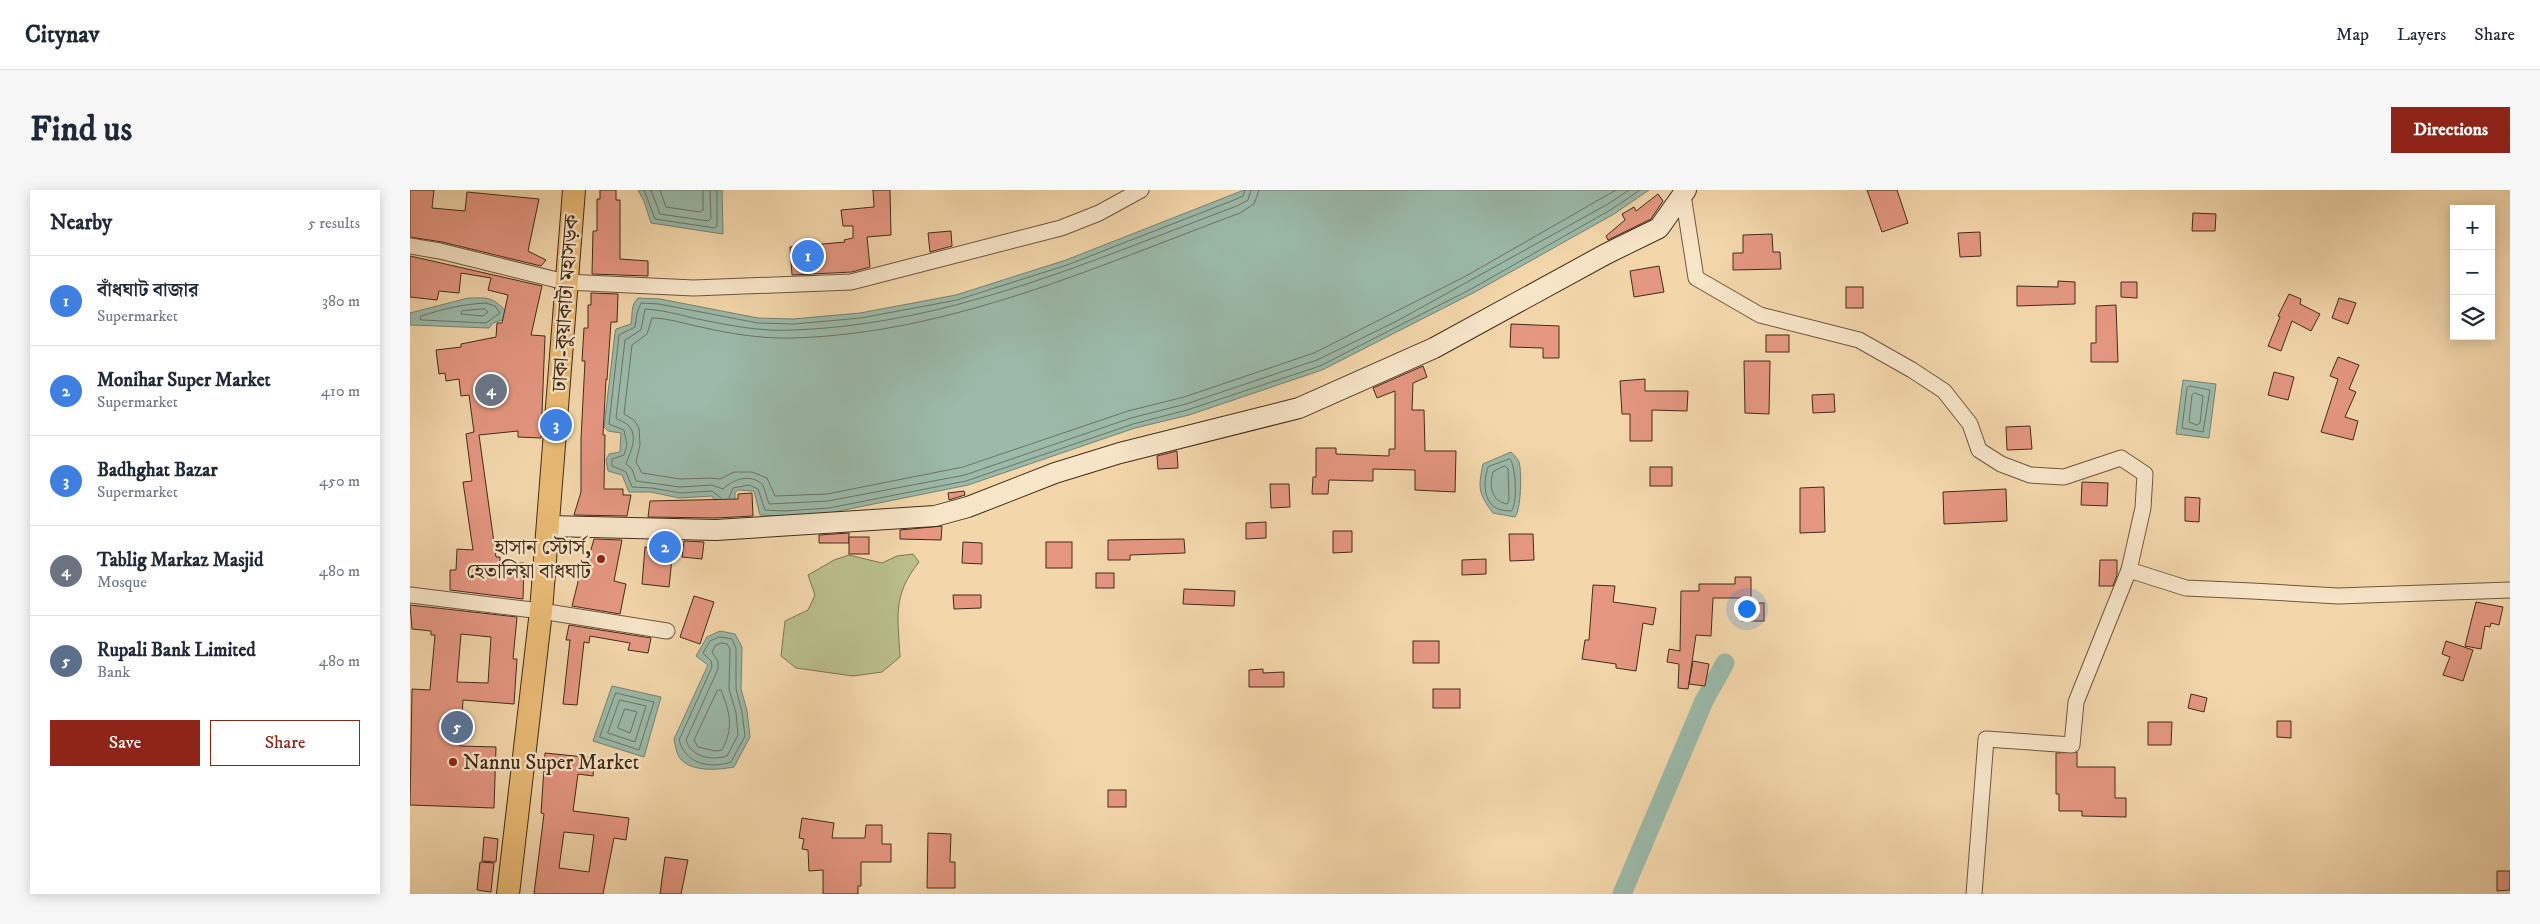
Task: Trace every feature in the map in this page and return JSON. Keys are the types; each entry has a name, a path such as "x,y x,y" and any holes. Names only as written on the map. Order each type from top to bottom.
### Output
{"main road":[{"name":"ঢাকা-কুয়াকাটা মহাসড়ক","path":"508,894 541,611 565,282 574,190"}],"street":[{"path":"410,246 426,248 565,282 694,288 851,282 1061,228 1099,213 1141,190"},
{"path":"548,526 716,530 935,516 968,507 1064,470 1204,431 1298,408 1434,348 1606,254 1659,228 1685,192"},
{"path":"1685,192 1696,278 1760,315 1860,340 1912,370 1944,391 1970,424 1979,450 2001,464 2030,475 2064,477 2121,458 2145,474 2143,508 2129,570 2076,702 2072,745 1986,739 1974,894"},
{"path":"2129,570 2186,588 2338,596 2510,590"},
{"path":"410,595 541,611 667,632"}],"green space":[{"path":"913,554 919,562 904,585 899,607 900,657 882,672 853,676 796,668 781,656 785,621 808,610 815,595 808,575 834,560 849,555 882,563 897,556"}],"water":[{"path":"638,190 722,190 723,234 651,223 644,201"},
{"path":"1244,190 1649,190 1614,214 1475,292 1322,370 1189,415 1135,428 968,485 829,513 785,516 760,515 754,491 739,490 735,492 735,512 717,503 712,496 679,498 651,492 629,492 622,475 608,471 606,460 609,454 620,452 621,433 608,431 604,427 615,333 616,329 631,324 633,307 638,298 660,299 758,318 793,319 860,313 956,295 1066,260"},
{"path":"468,298 485,298 496,302 505,310 505,319 493,323 489,328 410,325 410,313"},
{"path":"2183,380 2216,384 2209,438 2176,434"},
{"path":"1511,452 1516,457 1520,467 1520,499 1515,517 1493,513 1480,490 1483,464"},
{"path":"720,631 735,634 742,647 741,689 747,711 750,737 734,767 703,769 688,765 682,761 678,755 674,739 708,665 696,656 707,637"},
{"path":"612,686 661,697 644,757 593,741"}],"building":[{"path":"410,190 434,190 432,208 465,211 467,192 539,199 528,251 546,260 541,266 442,242 410,237"},
{"path":"600,190 616,190 616,200 620,200 620,259 648,261 648,276 592,274 593,231 597,231 597,199 600,199"},
{"path":"873,190 890,190 891,235 867,237 870,267 852,272 792,275 790,247 845,242 844,240 853,238 853,226 843,226 841,210 874,207"},
{"path":"1867,190 1897,190 1908,223 1882,232"},
{"path":"1658,194 1663,201 1651,219 1608,240 1606,236 1625,220 1622,214 1634,207 1636,211"},
{"path":"2193,213 2216,214 2215,231 2192,231"},
{"path":"951,231 952,246 930,252 928,233"},
{"path":"1980,232 1981,256 1960,257 1958,233"},
{"path":"1772,234 1773,252 1780,252 1781,269 1733,270 1733,253 1743,253 1743,235"},
{"path":"410,256 542,286 531,335 545,336 541,438 518,437 518,431 479,435 496,557 500,557 500,562 524,563 523,599 450,590 450,570 456,570 457,549 473,550 463,482 472,481 466,434 474,432 469,395 461,396 459,379 446,381 445,373 439,374 436,350 461,347 461,344 496,337 497,323 502,323 508,295 488,290 491,278 461,273 459,293 439,291 437,300 410,297"},
{"path":"1659,266 1664,292 1634,297 1630,271"},
{"path":"2058,281 2075,282 2075,304 2017,306 2017,286 2058,287"},
{"path":"2121,282 2137,282 2137,298 2121,297"},
{"path":"1846,287 1863,287 1863,308 1846,308"},
{"path":"591,293 618,294 617,322 611,322 606,379 603,435 605,435 604,489 623,489 623,495 631,495 627,516 574,515 581,492 581,439 585,361 582,361 584,328 588,328 588,305 591,305"},
{"path":"2289,294 2301,299 2300,304 2320,314 2311,331 2292,321 2281,351 2268,346 2280,317 2278,316"},
{"path":"2339,298 2356,303 2348,324 2332,318"},
{"path":"2116,305 2118,362 2091,362 2091,343 2096,343 2096,306"},
{"path":"1511,324 1559,326 1559,358 1543,358 1543,348 1510,347"},
{"path":"1766,335 1789,335 1789,352 1766,352"},
{"path":"2338,357 2359,365 2349,389 2356,392 2345,417 2358,421 2353,440 2321,432 2338,379 2330,376"},
{"path":"1744,361 1770,361 1769,414 1745,413"},
{"path":"1423,366 1427,377 1413,383 1412,410 1424,410 1425,451 1456,451 1455,492 1415,490 1415,470 1373,469 1373,481 1329,480 1328,494 1312,494 1313,477 1316,477 1316,448 1336,448 1336,454 1389,456 1389,449 1395,449 1395,391 1377,398 1373,388"},
{"path":"2274,372 2294,377 2288,400 2268,395"},
{"path":"1645,379 1645,391 1688,391 1687,411 1652,410 1652,441 1630,441 1630,414 1622,414 1620,381"},
{"path":"1834,394 1835,412 1813,413 1812,395"},
{"path":"2030,426 2032,449 2007,450 2006,427"},
{"path":"1177,451 1178,468 1158,469 1157,456"},
{"path":"1650,467 1672,467 1672,486 1650,486"},
{"path":"2082,482 2108,483 2107,506 2081,505"},
{"path":"1270,484 1289,484 1290,507 1271,508"},
{"path":"1824,487 1825,532 1800,533 1800,488"},
{"path":"2006,489 2007,521 1944,524 1943,492"},
{"path":"964,491 965,495 949,500 948,493"},
{"path":"752,493 753,516 716,518 648,517 650,501 738,499 738,494"},
{"path":"2185,497 2200,498 2199,522 2185,521"},
{"path":"1266,522 1266,538 1246,539 1246,523"},
{"path":"942,526 941,540 900,539 900,530"},
{"path":"1333,531 1352,531 1352,552 1333,553"},
{"path":"849,533 849,543 819,543 819,535"},
{"path":"1509,534 1533,534 1534,560 1510,561"},
{"path":"849,537 869,537 869,554 849,554"},
{"path":"594,539 622,540 614,581 626,584 620,614 572,606 582,566 586,567"},
{"path":"1184,539 1185,553 1130,555 1130,560 1108,560 1108,540"},
{"path":"684,541 704,542 702,559 682,557"},
{"path":"963,542 982,543 982,564 962,563"},
{"path":"1046,542 1072,542 1072,568 1046,568"},
{"path":"645,547 673,549 669,587 642,584"},
{"path":"1486,559 1486,574 1462,575 1462,560"},
{"path":"2100,560 2117,560 2117,575 2113,586 2099,586"},
{"path":"1096,573 1114,573 1114,588 1096,588"},
{"path":"1735,577 1751,577 1751,598 1713,598 1711,636 1696,635 1688,689 1678,688 1679,664 1667,662 1669,649 1680,651 1681,591 1699,591 1699,584 1735,584"},
{"path":"1593,585 1615,586 1613,602 1656,608 1653,625 1643,623 1636,671 1616,668 1616,664 1582,659 1585,640 1589,640"},
{"path":"1184,589 1235,591 1234,606 1183,604"},
{"path":"953,595 981,595 981,608 954,609"},
{"path":"694,596 714,602 700,644 680,637"},
{"path":"2476,602 2503,607 2499,625 2491,623 2490,627 2485,626 2481,649 2465,646"},
{"path":"1742,603 1764,603 1764,621 1742,621"},
{"path":"410,605 517,617 513,659 517,659 514,704 463,700 460,746 496,747 494,808 410,805 412,689 430,690 435,635 431,635 431,631 412,629","holes":["461,634 491,637 488,683 457,682"]},
{"path":"569,625 651,638 648,653 628,650 630,643 590,636 589,643 584,642 577,705 563,704 570,640 566,640"},
{"path":"1413,641 1439,641 1439,663 1413,663"},
{"path":"2446,641 2473,650 2463,681 2443,675 2450,657 2442,654"},
{"path":"1693,661 1709,664 1705,686 1689,684"},
{"path":"1263,669 1263,673 1284,672 1284,687 1249,687 1249,670"},
{"path":"1433,689 1460,689 1460,708 1433,708"},
{"path":"2191,694 2207,698 2204,712 2188,708"},
{"path":"2277,721 2291,721 2291,738 2277,737"},
{"path":"2148,722 2172,722 2171,745 2148,745"},
{"path":"2077,752 2077,767 2115,767 2115,798 2126,798 2126,817 2082,816 2082,811 2059,811 2059,794 2056,794 2056,753"},
{"path":"545,753 595,758 593,776 578,774 573,811 629,818 626,840 614,838 603,894 534,894 544,814 541,813","holes":["564,832 594,835 589,872 559,868"]},
{"path":"1108,790 1126,790 1126,807 1108,807"},
{"path":"802,818 834,823 832,838 865,838 866,825 882,825 882,844 891,844 891,862 861,862 861,886 858,886 858,894 823,894 823,870 809,871 808,850 802,849 804,839 799,838"},
{"path":"928,833 951,834 950,862 955,862 955,888 927,888"},
{"path":"484,837 498,839 496,862 482,861"},
{"path":"665,857 688,860 681,894 660,894"},
{"path":"480,862 494,863 491,892 477,890"},
{"path":"2497,871 2510,871 2510,890 2497,891"}],"waterway":[{"path":"1622,894 1704,701 1725,663"}],"place":[{"name":"বাঁধঘাট বাজার","path":"808,256"},
{"name":"Tablig Markaz Masjid","path":"491,390"},
{"name":"Badhghat Bazar","path":"556,425"},
{"name":"Monihar Super Market","path":"665,547"},
{"name":"হাসান স্টোর্স, হেতালিয়া বাধঘাট","path":"601,559"},
{"name":"Rupali Bank Limited","path":"457,727"},
{"name":"Nannu Super Market","path":"453,762"}]}
